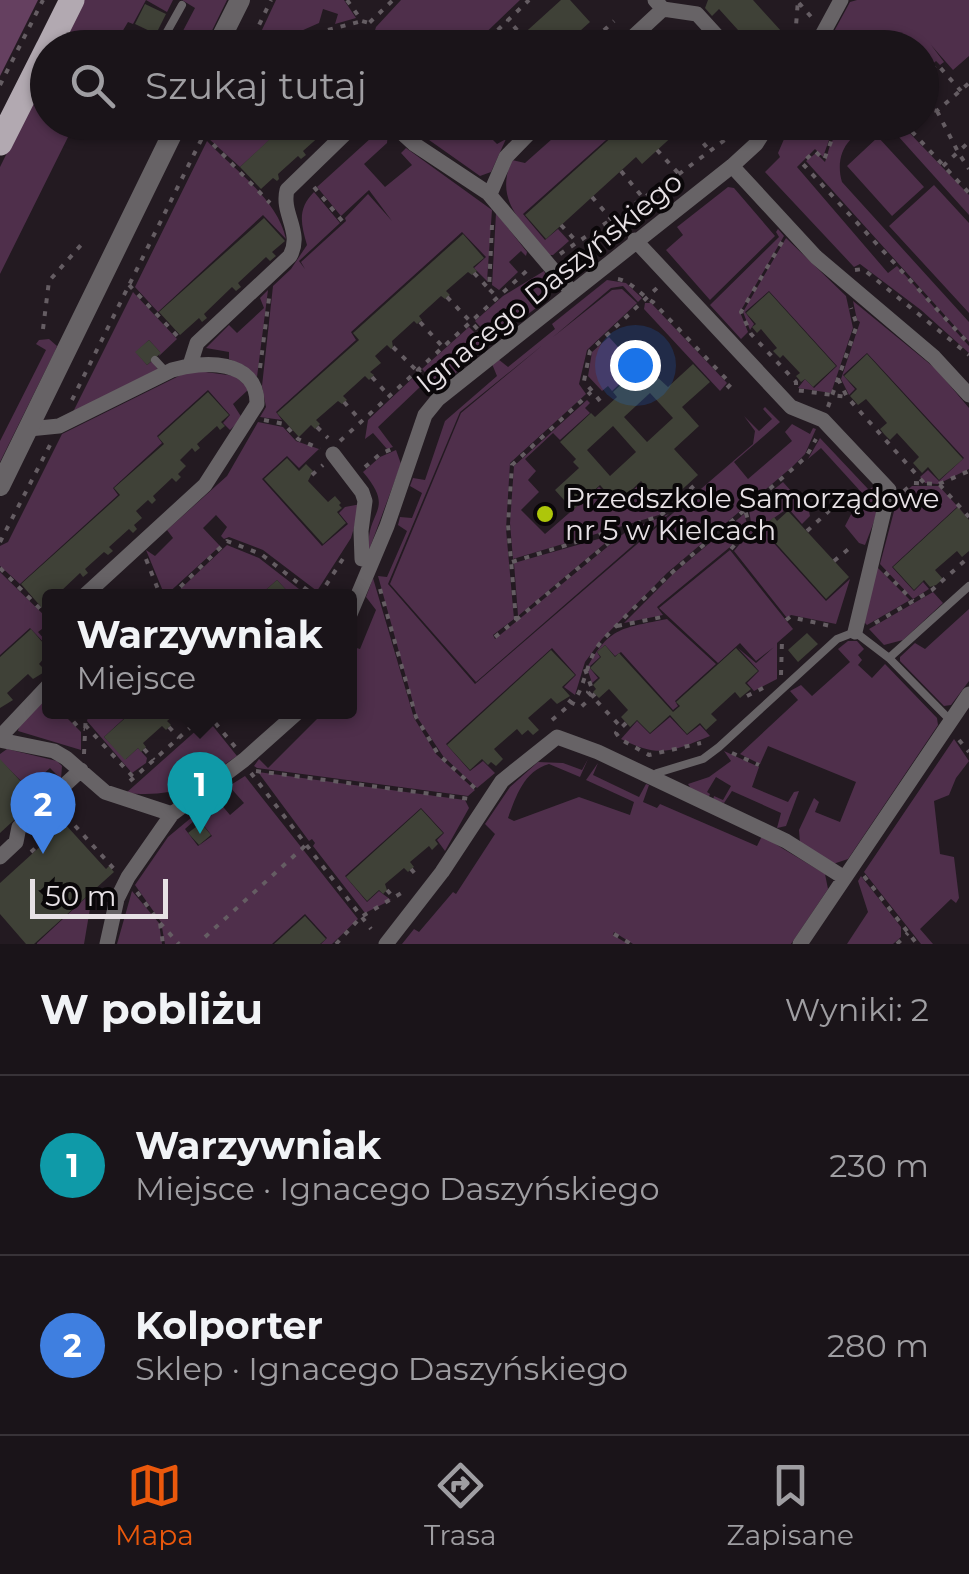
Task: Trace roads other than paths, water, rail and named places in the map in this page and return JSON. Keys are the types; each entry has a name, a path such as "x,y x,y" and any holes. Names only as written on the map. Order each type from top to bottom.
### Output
{"main road":[{"path":"57,30 72,0"},
{"path":"0,143 30,84"}],"street":[{"path":"225,30 240,0"},
{"path":"825,30 841,0"},
{"path":"637,30 659,4 698,14 712,30"},
{"path":"0,486 169,140"},
{"path":"190,364 197,344 268,279 295,247 285,202 287,190 338,140"},
{"path":"410,140 492,197 571,291"},
{"path":"492,197 506,157 523,140"},
{"name":"Ignacego Daszyńskiego","path":"357,597 425,415 438,399 732,166 759,140"},
{"path":"732,166 816,257 934,357 969,394"},
{"path":"635,240 791,407 823,420 889,490 861,629"},
{"path":"29,428 59,426 161,367 210,362 232,368 248,380 256,393 256,404 206,485 92,589"},
{"path":"328,460 362,492 362,558 372,561"},
{"path":"42,693 0,739 54,751 105,792 172,814"},
{"path":"800,944 969,694"},
{"path":"106,944 128,877 172,814 244,760 290,719"},
{"path":"386,944 442,872 502,781 557,737 786,841 843,877"},
{"path":"0,857 16,842 18,827 80,770"}],"lane":[{"path":"168,30 182,5"},
{"path":"888,658 969,586"},
{"path":"653,779 657,773 703,759 837,639 861,629 951,721"}],"place":[{"name":"Przedszkole Samorządowe nr 5 w Kielcach","path":"545,514"},
{"name":"Warzywniak","path":"200,834"},
{"name":"Kolporter","path":"43,854"}]}
